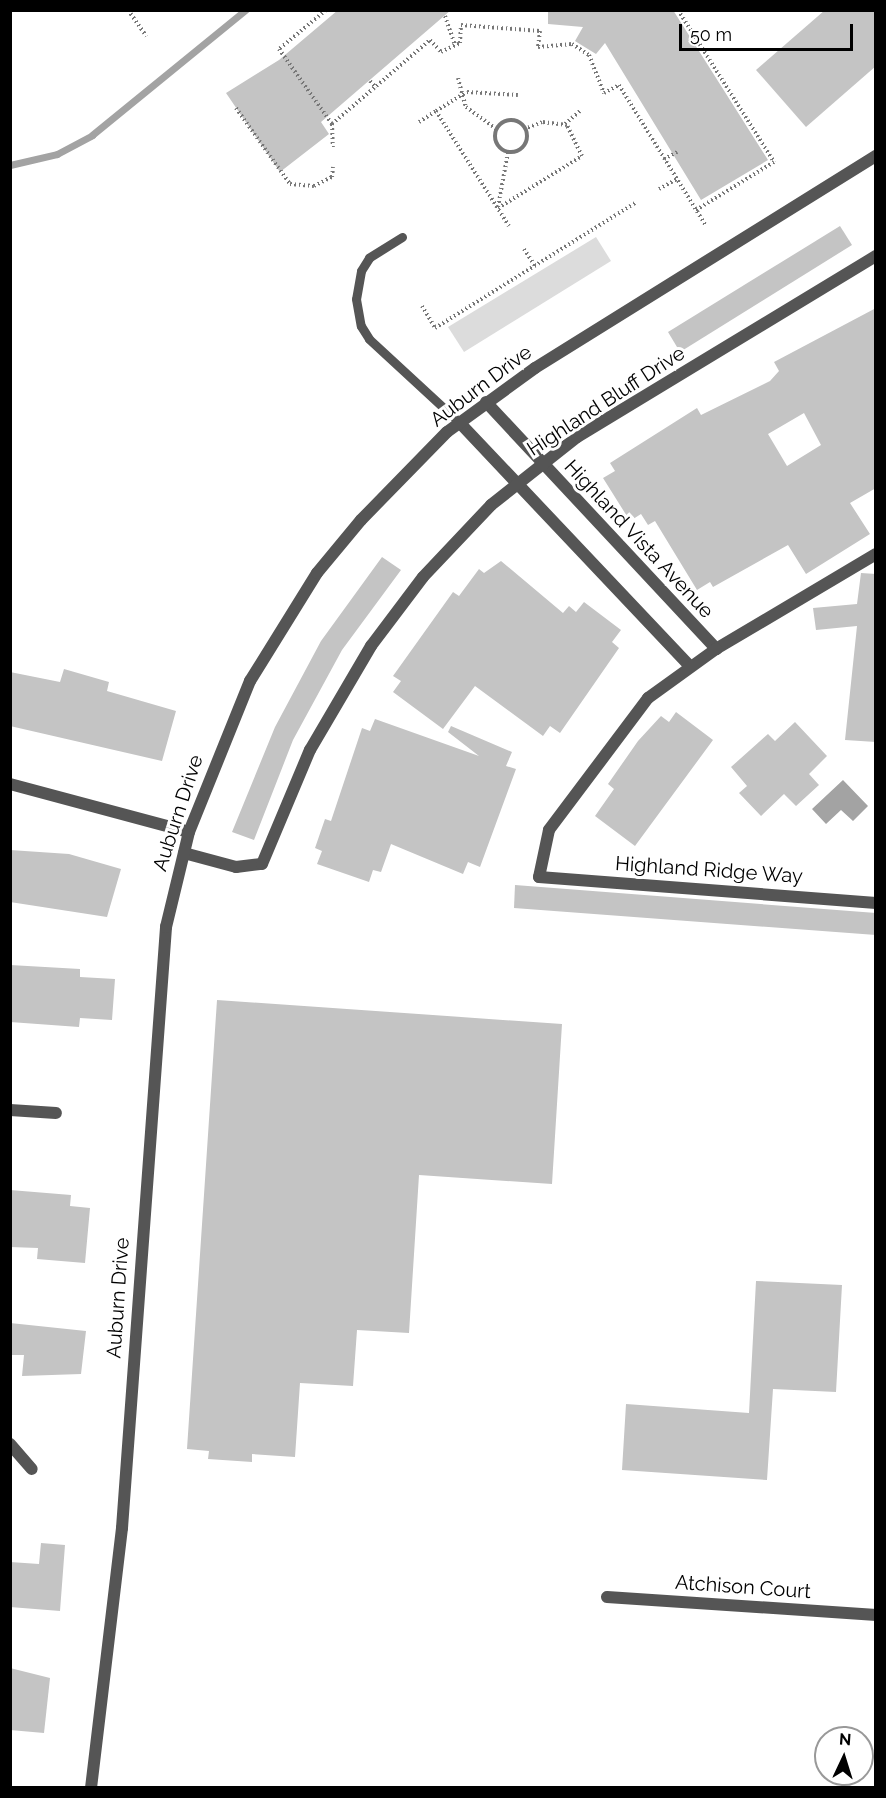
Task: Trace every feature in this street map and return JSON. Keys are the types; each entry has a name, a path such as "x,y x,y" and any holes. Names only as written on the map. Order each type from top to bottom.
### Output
{"street":[{"name":"Auburn Drive","path":"91,1788 122,1528 160,969 189,832 231,722 283,624 361,520 459,422 486,402 876,156"},
{"name":"Highland Bluff Drive","path":"184,853 236,867 262,864 310,750 371,646 423,577 516,484 542,463 876,256"},
{"name":"Highland Vista Avenue","path":"486,402 716,649"},
{"path":"459,422 690,666 876,554"},
{"name":"Highland Ridge Way","path":"690,666 648,698 549,830 539,876 876,903"},
{"path":"10,784 189,832"},
{"path":"10,1110 56,1113"},
{"path":"10,1444 32,1469"},
{"name":"Atchison Court","path":"607,1597 876,1615"}],"lane":[{"path":"402,237 369,258 361,272 356,299 362,326 369,339 459,422"}],"path":[{"path":"128,10 146,36"},
{"path":"326,10 279,49 332,124 333,147"},
{"path":"678,10 774,162 696,210"},
{"path":"445,16 455,45"},
{"path":"332,124 430,40 441,52 455,45 461,25 540,31 538,47 563,42 582,47 595,63 604,93 619,85 705,226"},
{"path":"458,78 474,117 496,129"},
{"path":"370,81 376,88"},
{"path":"419,122 464,93 518,95"},
{"path":"236,108 290,184 314,186 332,177 333,167"},
{"path":"525,129 542,122 565,124 581,110"},
{"path":"436,111 509,226"},
{"path":"496,129 513,120 525,129"},
{"path":"498,208 582,156 565,124"},
{"path":"496,129 497,145 508,152"},
{"path":"508,152 525,144 525,129"},
{"path":"498,208 508,152"},
{"path":"664,159 677,152"},
{"path":"659,189 677,179"},
{"path":"422,306 435,328 637,202"},
{"path":"524,249 535,266"}],"shaded area":[{"path":"596,237 611,261 464,352 448,327"},
{"path":"843,780 868,806 853,821 841,810 826,824 812,809"}],"building":[{"path":"338,10 451,10 321,122 329,134 280,172 226,93 279,60"},
{"path":"548,10 673,10 768,160 701,200 605,43 596,54 575,41 583,27 548,24"},
{"path":"825,10 876,10 876,66 806,127 756,70"},
{"path":"840,226 852,245 680,352 668,332"},
{"path":"876,308 876,488 850,503 870,534 806,574 788,545 713,587 710,582 697,590 655,521 648,525 641,514 630,521 603,478 615,471 610,463 697,408 701,415 770,381 779,371 774,362","holes":["804,413 821,445 787,466 768,434"]},
{"path":"382,557 401,570 342,650 293,740 254,840 232,832 275,727 321,641"},
{"path":"501,561 563,613 569,606 576,612 584,602 621,630 612,642 619,648 560,733 550,726 543,736 475,686 443,729 393,692 401,681 393,676 453,592 459,596 479,569 484,573"},
{"path":"861,573 876,574 876,742 845,740 857,626 816,630 813,608 857,604"},
{"path":"64,669 109,682 107,691 176,711 162,761 10,726 10,672 60,682"},
{"path":"676,712 713,740 635,846 595,816 614,789 608,784 638,741 661,716 669,722"},
{"path":"375,719 479,756 448,732 451,726 512,752 506,766 516,769 480,867 468,862 463,874 391,844 381,872 373,870 369,882 317,864 322,851 315,848 325,819 331,821 362,728 370,731"},
{"path":"795,722 827,756 809,774 819,785 796,806 784,794 761,816 739,793 747,786 731,767 768,734 775,741"},
{"path":"10,850 69,854 121,869 107,917 10,902"},
{"path":"515,885 876,913 876,935 514,908"},
{"path":"10,965 80,969 80,977 115,979 112,1020 80,1018 79,1027 10,1022"},
{"path":"217,1000 562,1024 552,1184 419,1175 409,1333 357,1330 353,1386 300,1383 295,1457 252,1454 252,1462 208,1459 209,1451 187,1449"},
{"path":"10,1190 71,1195 70,1206 90,1208 85,1263 37,1259 38,1248 10,1247"},
{"path":"756,1281 842,1285 836,1392 773,1389 767,1480 622,1470 626,1404 749,1413"},
{"path":"10,1323 86,1331 81,1374 22,1376 24,1355 10,1355"},
{"path":"41,1543 65,1545 60,1611 10,1607 10,1562 39,1564"},
{"path":"10,1668 50,1678 44,1733 10,1730"}],"waterway":[{"path":"10,165 57,154 92,135 245,10"}]}
